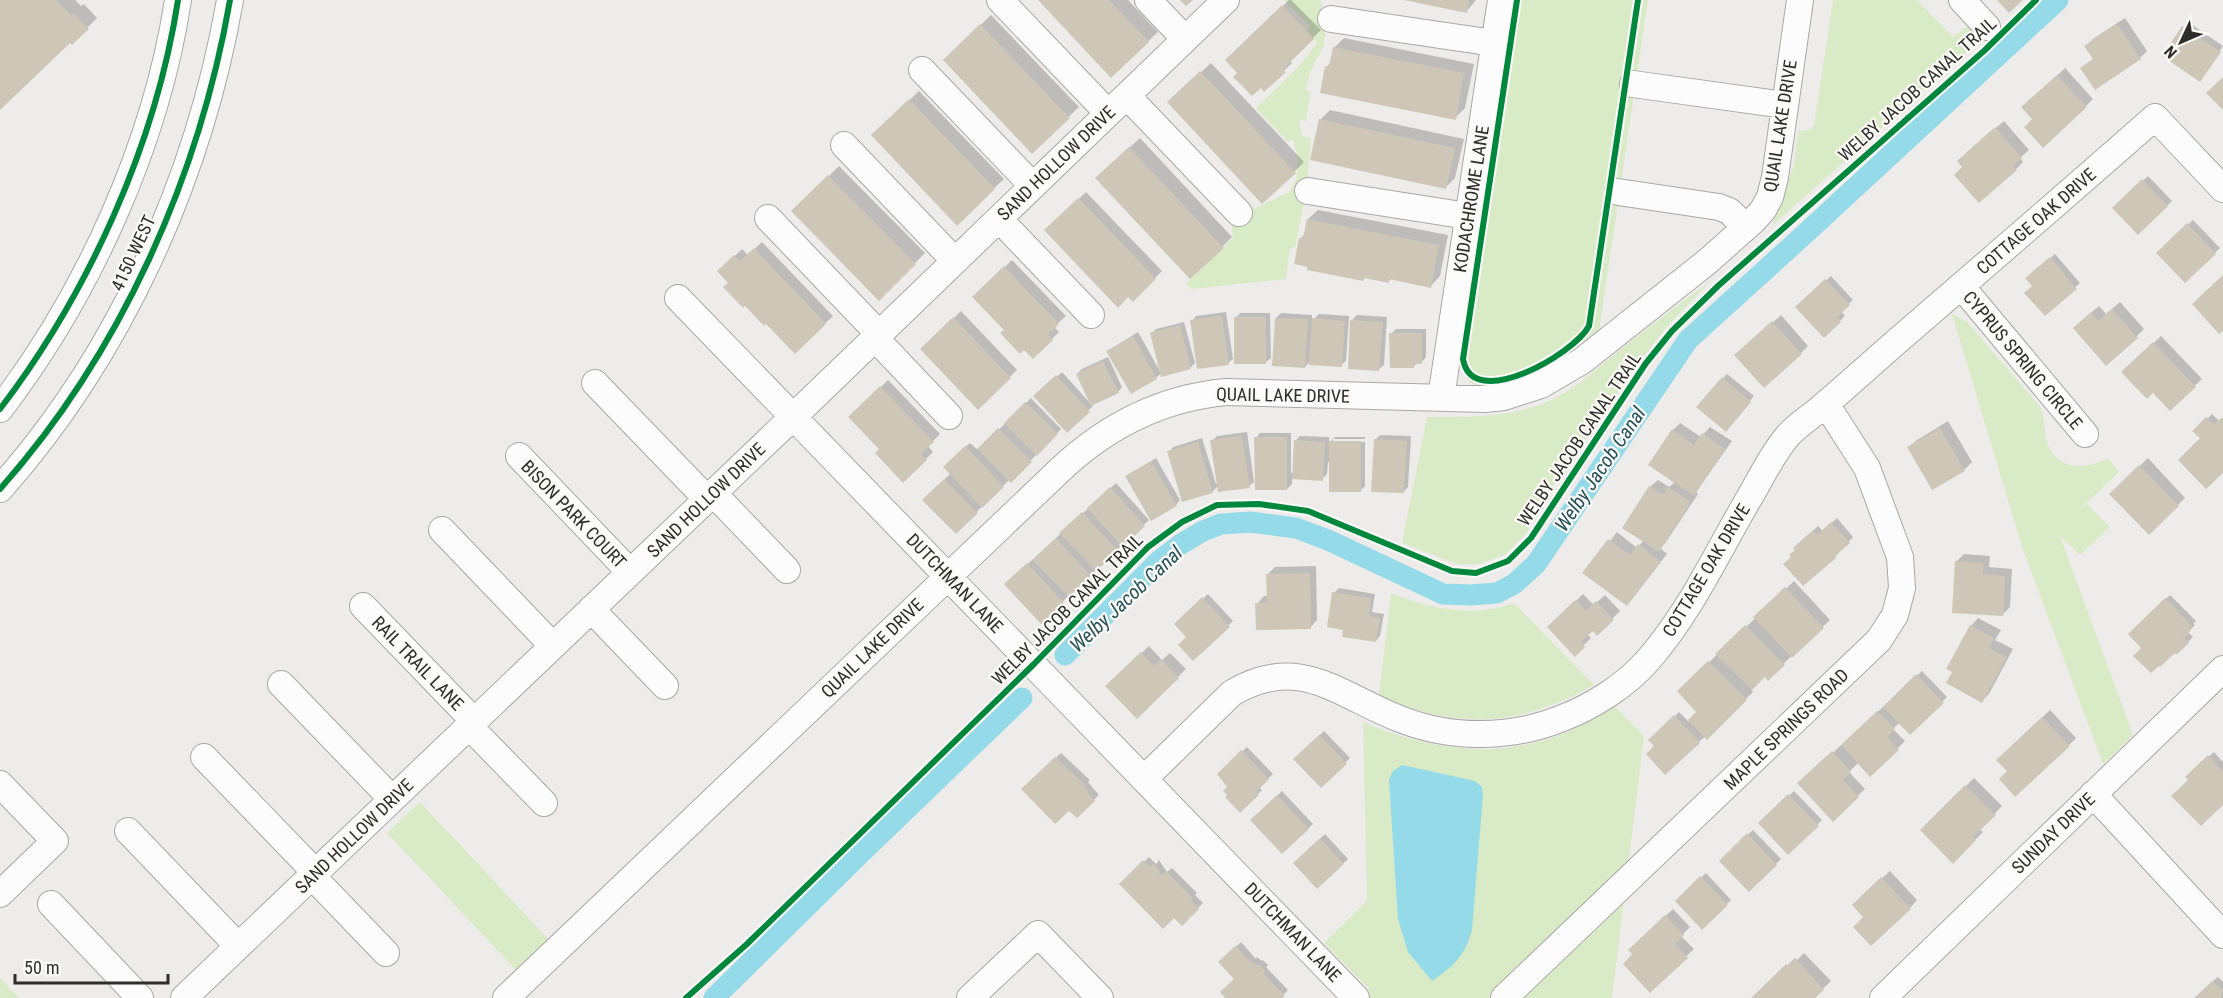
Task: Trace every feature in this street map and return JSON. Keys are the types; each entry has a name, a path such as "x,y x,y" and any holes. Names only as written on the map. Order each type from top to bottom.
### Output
{"street":[{"name":"4150 WEST","path":"0,409 56,327 94,256 116,208 152,110 178,0"},
{"name":"4150 WEST","path":"0,489 37,444 93,364 140,275 178,189 200,127 221,47 230,0"},
{"path":"1000,0 1239,213"},
{"path":"1148,0 1185,39"},
{"name":"SAND HOLLOW DRIVE","path":"187,997 1226,0"},
{"name":"KODACHROME LANE","path":"1441,398 1501,0"},
{"name":"QUAIL LAKE DRIVE","path":"506,998 948,575 1080,452 1121,423 1164,404 1226,392 1485,399 1504,397 1541,385 1562,375 1676,287 1763,210 1770,198 1775,177 1800,0"},
{"path":"1962,0 1987,27"},
{"path":"1331,19 1494,44"},
{"path":"922,70 1032,186"},
{"path":"1633,84 1785,105"},
{"name":"COTTAGE OAK DRIVE","path":"1145,778 1232,693 1248,684 1269,677 1296,676 1325,684 1403,720 1444,730 1485,735 1520,731 1560,720 1595,702 1648,661 1669,633 1786,437 2155,117 2223,189"},
{"path":"844,145 955,261"},
{"path":"1308,191 1468,216"},
{"path":"1618,192 1719,207 1729,211 1746,227"},
{"path":"768,218 949,416"},
{"path":"999,219 1091,315"},
{"name":"CYPRUS SPRING CIRCLE","path":"1961,286 2085,434"},
{"name":"DUTCHMAN LANE","path":"678,298 1356,998"},
{"path":"596,383 787,570"},
{"name":"MAPLE SPRINGS ROAD","path":"1504,998 1880,640 1895,615 1902,588 1900,557 1867,468 1826,404"},
{"name":"BISON PARK COURT","path":"519,456 630,572"},
{"path":"442,530 553,646"},
{"name":"RAIL TRAIL LANE","path":"363,606 544,803"},
{"path":"591,609 665,686"},
{"name":"SUNDAY DRIVE","path":"1883,998 2223,669"},
{"path":"281,684 392,799"},
{"path":"204,757 386,953"},
{"path":"0,784 55,841 0,894"},
{"path":"2093,794 2223,935"},
{"path":"128,831 238,946"},
{"path":"51,904 140,998"},
{"path":"970,998 1038,934 1100,998"}],"green space":[{"path":"1284,0 1321,0 1325,34 1324,46 1310,72 1306,90 1311,92 1306,121 1299,119 1302,136 1311,138 1306,194 1295,247 1290,248 1286,279 1191,289 1186,283 1233,238 1232,227 1248,212 1289,192 1297,177 1298,159 1293,139 1288,142 1256,108 1298,67 1317,43 1307,30 1310,26"},
{"path":"1513,0 1648,0 1599,331 1575,354 1540,373 1510,383 1483,387 1468,381 1461,365"},
{"path":"1833,0 1917,0 1953,37 1970,24 1983,37 1772,226 1794,165 1798,131 1809,130 1814,126"},
{"path":"1713,279 1670,323 1635,367 1550,491 1527,532 1506,554 1479,564 1460,565 1402,543 1427,417 1471,417 1516,412 1555,398 1582,381"},
{"path":"1952,314 1967,322 2041,408 2048,445 2059,460 2066,464 2082,466 2108,458 2119,472 2079,510 2087,504 2110,527 2080,555 2060,536 2133,735 2103,764 2022,547"},
{"path":"1391,593 1452,610 1483,610 1514,603 1594,685 1540,709 1514,716 1488,719 1462,719 1435,715 1379,696"},
{"path":"1615,707 1644,736 1612,998 1361,998 1369,989 1324,943 1367,901 1363,722 1389,732 1443,746 1498,748 1525,745 1552,738 1583,725"},
{"path":"420,802 549,940 517,971 387,833"},
{"path":"0,978 19,998 0,998"}],"water":[{"path":"1402,765 1475,781 1482,787 1472,930 1458,960 1432,981 1408,952 1398,919 1389,780 1393,771"}],"building":[{"path":"0,0 56,0 89,29 72,45 70,43 0,110"},
{"path":"1038,0 1109,0 1149,42 1111,78"},
{"path":"1180,0 1193,0 1186,6"},
{"path":"1404,0 1469,0 1467,13"},
{"path":"1997,0 2023,0 2009,13"},
{"path":"1282,5 1314,39 1283,69 1286,72 1264,92 1261,88 1252,96 1233,77 1237,73 1225,60"},
{"path":"980,24 1070,118 1032,154 943,60"},
{"path":"2117,24 2141,59 2095,90 2080,68 2093,59 2084,46"},
{"path":"2182,26 2221,52 2200,82 2162,56"},
{"path":"1333,47 1464,73 1456,120 1320,93 1325,66 1329,67"},
{"path":"1200,71 1296,173 1262,204 1167,102"},
{"path":"2057,75 2087,107 2043,148 2024,127 2032,119 2021,107"},
{"path":"2223,77 2223,110 2206,93"},
{"path":"909,99 995,189 957,226 871,135"},
{"path":"1319,119 1455,148 1446,189 1310,160"},
{"path":"1995,127 2022,158 2013,166 2017,170 1979,203 1954,175 1962,167 1957,161"},
{"path":"1129,147 1224,248 1190,279 1095,178"},
{"path":"828,175 916,264 879,301 791,211"},
{"path":"2142,179 2168,206 2138,235 2112,208"},
{"path":"1078,198 1156,279 1133,302 1128,297 1118,308 1044,230"},
{"path":"1307,219 1439,245 1431,288 1389,279 1389,283 1364,278 1363,281 1307,270 1307,267 1294,264 1299,238 1303,238"},
{"path":"2187,223 2216,254 2185,283 2156,253"},
{"path":"754,248 826,324 795,354 766,324 764,326 745,306 743,308 723,287 728,283 717,271 734,255 740,261"},
{"path":"2050,257 2077,289 2045,316 2024,293 2032,286 2025,278"},
{"path":"1004,266 1059,324 1048,335 1053,340 1033,359 1024,350 1020,354 1000,333 1004,330 972,297"},
{"path":"2223,275 2223,331 2219,334 2192,304"},
{"path":"1825,279 1850,305 1837,317 1841,322 1824,338 1795,307"},
{"path":"2112,309 2138,338 2106,366 2073,328 2091,312 2098,321"},
{"path":"1222,316 1229,365 1197,369 1190,320"},
{"path":"953,317 1011,378 978,410 920,349"},
{"path":"1234,317 1266,317 1266,364 1234,364"},
{"path":"1275,318 1308,319 1305,368 1272,366"},
{"path":"1312,318 1345,321 1342,367 1309,365"},
{"path":"1350,320 1383,322 1379,371 1348,369"},
{"path":"1772,321 1802,354 1764,388 1734,355"},
{"path":"1180,325 1191,369 1161,377 1150,333"},
{"path":"1389,333 1422,333 1422,364 1414,364 1414,368 1390,368"},
{"path":"1133,336 1157,379 1131,394 1106,351"},
{"path":"2153,342 2196,387 2170,411 2153,393 2147,399 2121,372"},
{"path":"1103,361 1119,393 1091,406 1076,374"},
{"path":"1056,375 1090,412 1067,433 1033,396"},
{"path":"1722,377 1751,402 1726,432 1696,407"},
{"path":"880,386 934,442 921,454 927,460 903,483 875,453 879,449 848,417"},
{"path":"1025,402 1058,434 1037,456 1004,423"},
{"path":"2206,417 2214,425 2221,418 2223,419 2223,473 2206,489 2178,460 2200,438 2192,431"},
{"path":"998,428 1032,462 1011,483 977,449"},
{"path":"1940,428 1965,471 1932,490 1907,447"},
{"path":"1672,429 1694,445 1702,433 1725,449 1694,496 1648,465"},
{"path":"1242,436 1250,488 1218,492 1210,440"},
{"path":"1254,437 1287,437 1287,490 1255,490"},
{"path":"1374,439 1407,441 1404,493 1371,492"},
{"path":"1294,440 1325,442 1323,481 1292,479"},
{"path":"1329,441 1361,441 1361,492 1329,492"},
{"path":"1198,442 1213,493 1182,502 1167,451"},
{"path":"965,446 1004,487 982,508 943,467"},
{"path":"1151,461 1177,506 1151,521 1125,476"},
{"path":"2139,465 2179,506 2149,535 2109,494"},
{"path":"944,479 978,513 956,534 922,500"},
{"path":"1649,486 1663,495 1668,487 1691,502 1659,552 1622,528"},
{"path":"1110,487 1145,526 1123,547 1087,508"},
{"path":"1082,512 1118,551 1096,571 1059,533"},
{"path":"1831,522 1850,543 1803,586 1783,564 1791,557 1789,555 1795,550 1793,548 1813,530 1817,535"},
{"path":"1056,538 1091,576 1069,597 1033,560"},
{"path":"1608,539 1630,555 1638,544 1661,562 1627,606 1582,573"},
{"path":"1955,561 1983,563 1983,574 2005,576 2003,616 1952,613"},
{"path":"1027,563 1064,603 1041,624 1004,584"},
{"path":"1310,573 1311,629 1256,630 1255,603 1267,603 1266,574"},
{"path":"1785,587 1824,628 1792,658 1753,617"},
{"path":"1332,592 1371,598 1369,616 1380,618 1376,642 1342,637 1343,630 1327,627"},
{"path":"1202,597 1230,627 1193,661 1178,645 1186,637 1174,624"},
{"path":"2165,598 2192,626 2185,637 2182,636 2189,643 2151,673 2133,656 2141,648 2128,634"},
{"path":"1575,600 1586,611 1596,601 1614,620 1597,636 1593,631 1581,642 1585,647 1575,657 1547,627"},
{"path":"1745,625 1785,665 1768,681 1765,677 1752,690 1715,654"},
{"path":"1970,625 1994,638 1989,648 2007,657 1982,703 1946,683 1952,672 1946,669"},
{"path":"1141,652 1154,666 1161,659 1179,678 1137,719 1105,686"},
{"path":"1708,661 1747,700 1707,740 1688,720 1696,712 1677,691"},
{"path":"1916,674 1944,703 1910,735 1883,707"},
{"path":"1877,711 1895,729 1887,737 1899,750 1870,777 1841,745"},
{"path":"1674,715 1700,743 1665,775 1646,754 1654,746 1648,740"},
{"path":"2042,717 2070,746 2015,797 1999,779 2007,771 1996,760"},
{"path":"1319,735 1347,764 1321,788 1293,759"},
{"path":"1241,750 1269,779 1256,792 1259,795 1240,813 1225,797 1227,795 1223,791 1227,787 1217,774"},
{"path":"1832,751 1851,772 1843,780 1859,797 1833,822 1797,783"},
{"path":"2208,755 2223,771 2223,805 2201,826 2171,796 2188,780 2185,777"},
{"path":"1055,757 1086,786 1089,792 1087,793 1095,801 1077,818 1069,811 1055,824 1021,789"},
{"path":"1965,785 1996,815 1973,837 1976,840 1953,864 1920,830"},
{"path":"1788,794 1819,826 1788,855 1758,823"},
{"path":"1277,795 1309,829 1282,854 1250,820"},
{"path":"1747,833 1777,865 1749,892 1719,861"},
{"path":"1320,838 1344,864 1317,889 1293,863"},
{"path":"1143,860 1150,867 1154,864 1162,876 1166,871 1193,899 1191,900 1199,909 1182,926 1174,918 1163,929 1119,884"},
{"path":"1700,876 1728,905 1702,930 1675,901"},
{"path":"1881,877 1911,909 1871,946 1853,927 1863,917 1852,905"},
{"path":"1665,915 1684,935 1675,944 1688,958 1650,993 1623,964 1632,954 1628,950"},
{"path":"1235,946 1251,962 1258,964 1265,971 1263,973 1285,996 1282,998 1225,998 1220,992 1234,979 1218,962"},
{"path":"1796,959 1824,990 1815,998 1751,998 1786,964 1788,966"},
{"path":"2212,981 2223,990 2221,998 2195,998"}],"waterway":[{"name":"Welby Jacob Canal","path":"1065,655 1160,560 1203,531 1221,524 1250,522 1296,528 1328,540 1443,594 1497,593 1514,584 1536,564 1688,340 2058,0"},
{"name":"Welby Jacob Canal","path":"714,998 1022,698"}],"cycle path":[{"path":"0,409 62,317 114,215 153,108 168,54 178,0"},
{"path":"0,489 43,437 82,381 117,322 148,261 175,197 198,133 216,67 230,0"},
{"path":"1517,0 1463,359 1470,374 1484,381 1503,380 1545,363 1580,338 1589,326 1638,0"},
{"name":"WELBY JACOB CANAL TRAIL","path":"686,998 747,944 1034,664 1148,547 1182,522 1217,505 1259,504 1308,511 1452,571 1476,573 1508,561 1531,538 1646,363 1672,331 1718,286 1985,50 2036,0"}]}
